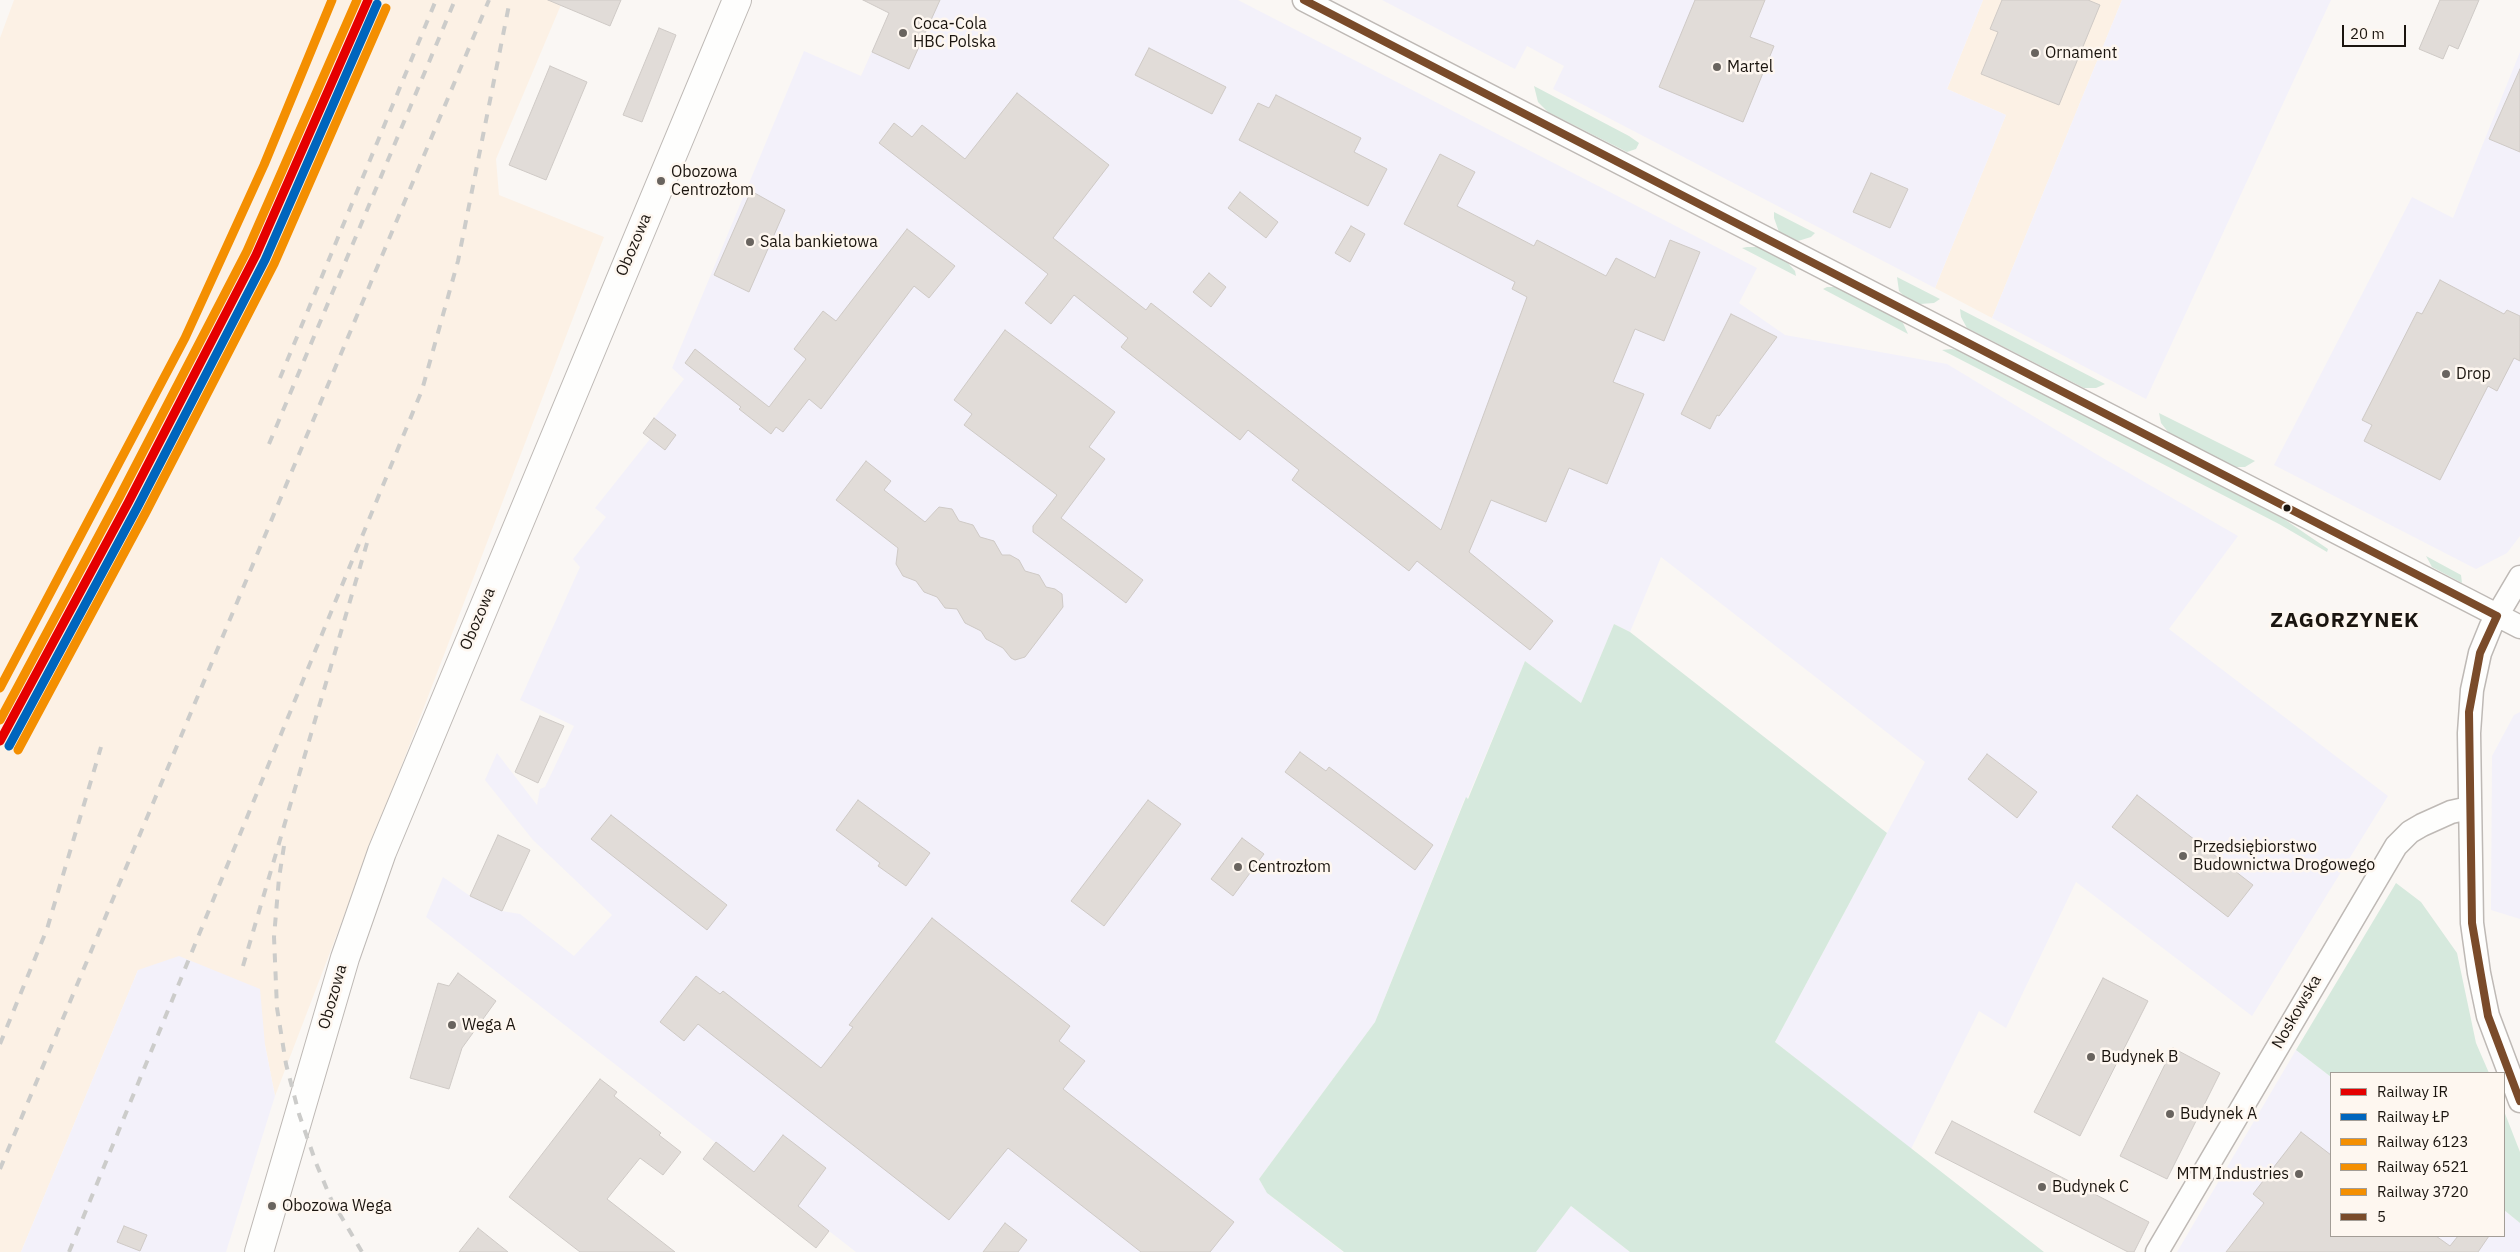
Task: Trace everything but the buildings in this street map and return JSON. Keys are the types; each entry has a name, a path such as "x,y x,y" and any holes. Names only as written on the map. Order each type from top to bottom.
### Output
{"street":[{"name":"Obozowa","path":"259,1252 344,958 382,852 737,0"},
{"path":"1304,0 2520,627"},
{"path":"2520,577 2497,616 2480,654 2469,712 2472,923 2479,973 2488,1016 2520,1101"},
{"name":"Noskowska","path":"2157,1252 2396,846 2410,832 2422,825 2469,808"}],"shaded area":[{"path":"14,0 563,0 496,159 499,195 604,237 275,1096 265,1045 138,970 21,1252 0,1252 0,38"},
{"path":"891,0 1238,0 1757,268 1739,303 1785,335 1947,364 2096,454 2238,536 2169,629 2388,796 2252,1016 2076,882 2006,1028 1979,1011 1911,1149 1775,1042 1925,762 1661,557 1630,632 1614,624 1581,703 1525,661 1467,799 1465,798 1375,1022 1259,1179 1267,1193 1343,1252 856,1252 426,917 443,877 470,896 502,911 520,914 574,956 612,915 533,840 485,780 497,753 537,805 540,789 545,787 574,726 520,700 580,567 573,559 606,517 595,508 650,439 643,433 684,379 672,368 804,51 861,76 889,13"},
{"path":"1382,0 1983,0 1947,89 2006,115 1935,288 1553,89 1564,66 1527,46 1515,69"},
{"path":"1983,0 2122,0 1992,318 1935,288 2006,115 1947,89"},
{"path":"2122,0 2331,0 2146,399 1992,318"},
{"path":"2520,52 2520,536 2507,553 2476,569 2274,465 2412,197 2453,218"},
{"path":"2520,712 2520,919 2491,910 2492,756 2514,715"},
{"path":"179,956 260,989 265,1045 275,1096 226,1252 21,1252 138,970"},
{"path":"2296,1050 2330,1076 2330,1237 2505,1237 2505,1211 2520,1223 2520,1252 2177,1252"},
{"path":"1571,1206 1630,1252 1536,1252"}],"green space":[{"path":"1534,86 1629,136 1639,143 1636,149 1627,152 1548,112 1538,102"},
{"path":"1774,212 1815,233 1811,237 1798,241 1779,232"},
{"path":"1758,247 1787,262 1795,271 1796,276 1742,248"},
{"path":"1897,277 1940,299 1934,303 1920,304 1904,296 1899,291"},
{"path":"1836,287 1898,319 1903,323 1908,334 1823,289"},
{"path":"1960,309 2105,384 2096,388 2084,388 1967,328 1961,317"},
{"path":"1942,350 1958,350 2284,519 2328,549 2327,552 2279,524"},
{"path":"2159,413 2255,461 2245,467 2236,467 2169,433 2161,423"},
{"path":"2426,556 2461,575 2462,583 2432,567"},
{"path":"1614,624 1630,632 1887,833 1775,1042 2044,1252 1630,1252 1571,1206 1536,1252 1344,1252 1267,1193 1259,1179 1375,1022 1466,797 1468,799 1525,661 1581,703"},
{"path":"2396,883 2421,902 2457,953 2476,1043 2489,1072 2330,1072 2330,1076 2296,1050"},
{"path":"2505,1114 2520,1152 2520,1223 2505,1211"}],"railway":[{"path":"280,378 436,0"},
{"path":"269,444 455,0"},
{"path":"0,1169 489,0"},
{"path":"69,1252 422,390 458,261 510,0"},
{"path":"243,966 367,543"},
{"path":"0,1044 47,929 101,747"},
{"path":"284,846 274,937 277,1008 286,1064 299,1114 316,1163 331,1199 362,1252"}],"rail line":[{"name":"3720","path":"0,688 185,338 264,165 332,0"},
{"name":"6123","path":"0,720 119,498 247,251 357,0"},
{"name":"IR","path":"0,741 128,503 256,255 368,0"},
{"name":"ŁP","path":"9,746 137,508 265,260 377,4"},
{"name":"6521","path":"18,750 146,512 274,264 386,8"}],"transit line":[{"name":"5","path":"1304,0 2497,616"},
{"name":"5","path":"2497,616 2480,653 2469,712 2472,923 2488,1016 2520,1101"}],"place":[{"name":"Coca-Cola HBC Polska","path":"903,33"},
{"name":"Ornament","path":"2035,53"},
{"name":"Martel","path":"1717,67"},
{"name":"Obozowa Centrozłom","path":"661,181"},
{"name":"Sala bankietowa","path":"750,242"},
{"name":"Drop","path":"2446,374"},
{"name":"Przedsiębiorstwo Budownictwa Drogowego","path":"2183,856"},
{"name":"Centrozłom","path":"1238,867"},
{"name":"Wega A","path":"452,1025"},
{"name":"Budynek B","path":"2091,1057"},
{"name":"Budynek A","path":"2170,1114"},
{"name":"MTM Industries","path":"2299,1174"},
{"name":"Budynek C","path":"2042,1187"},
{"name":"Obozowa Wega","path":"272,1206"}],"district":[{"name":"ZAGORZYNEK","path":"2345,621"}]}
